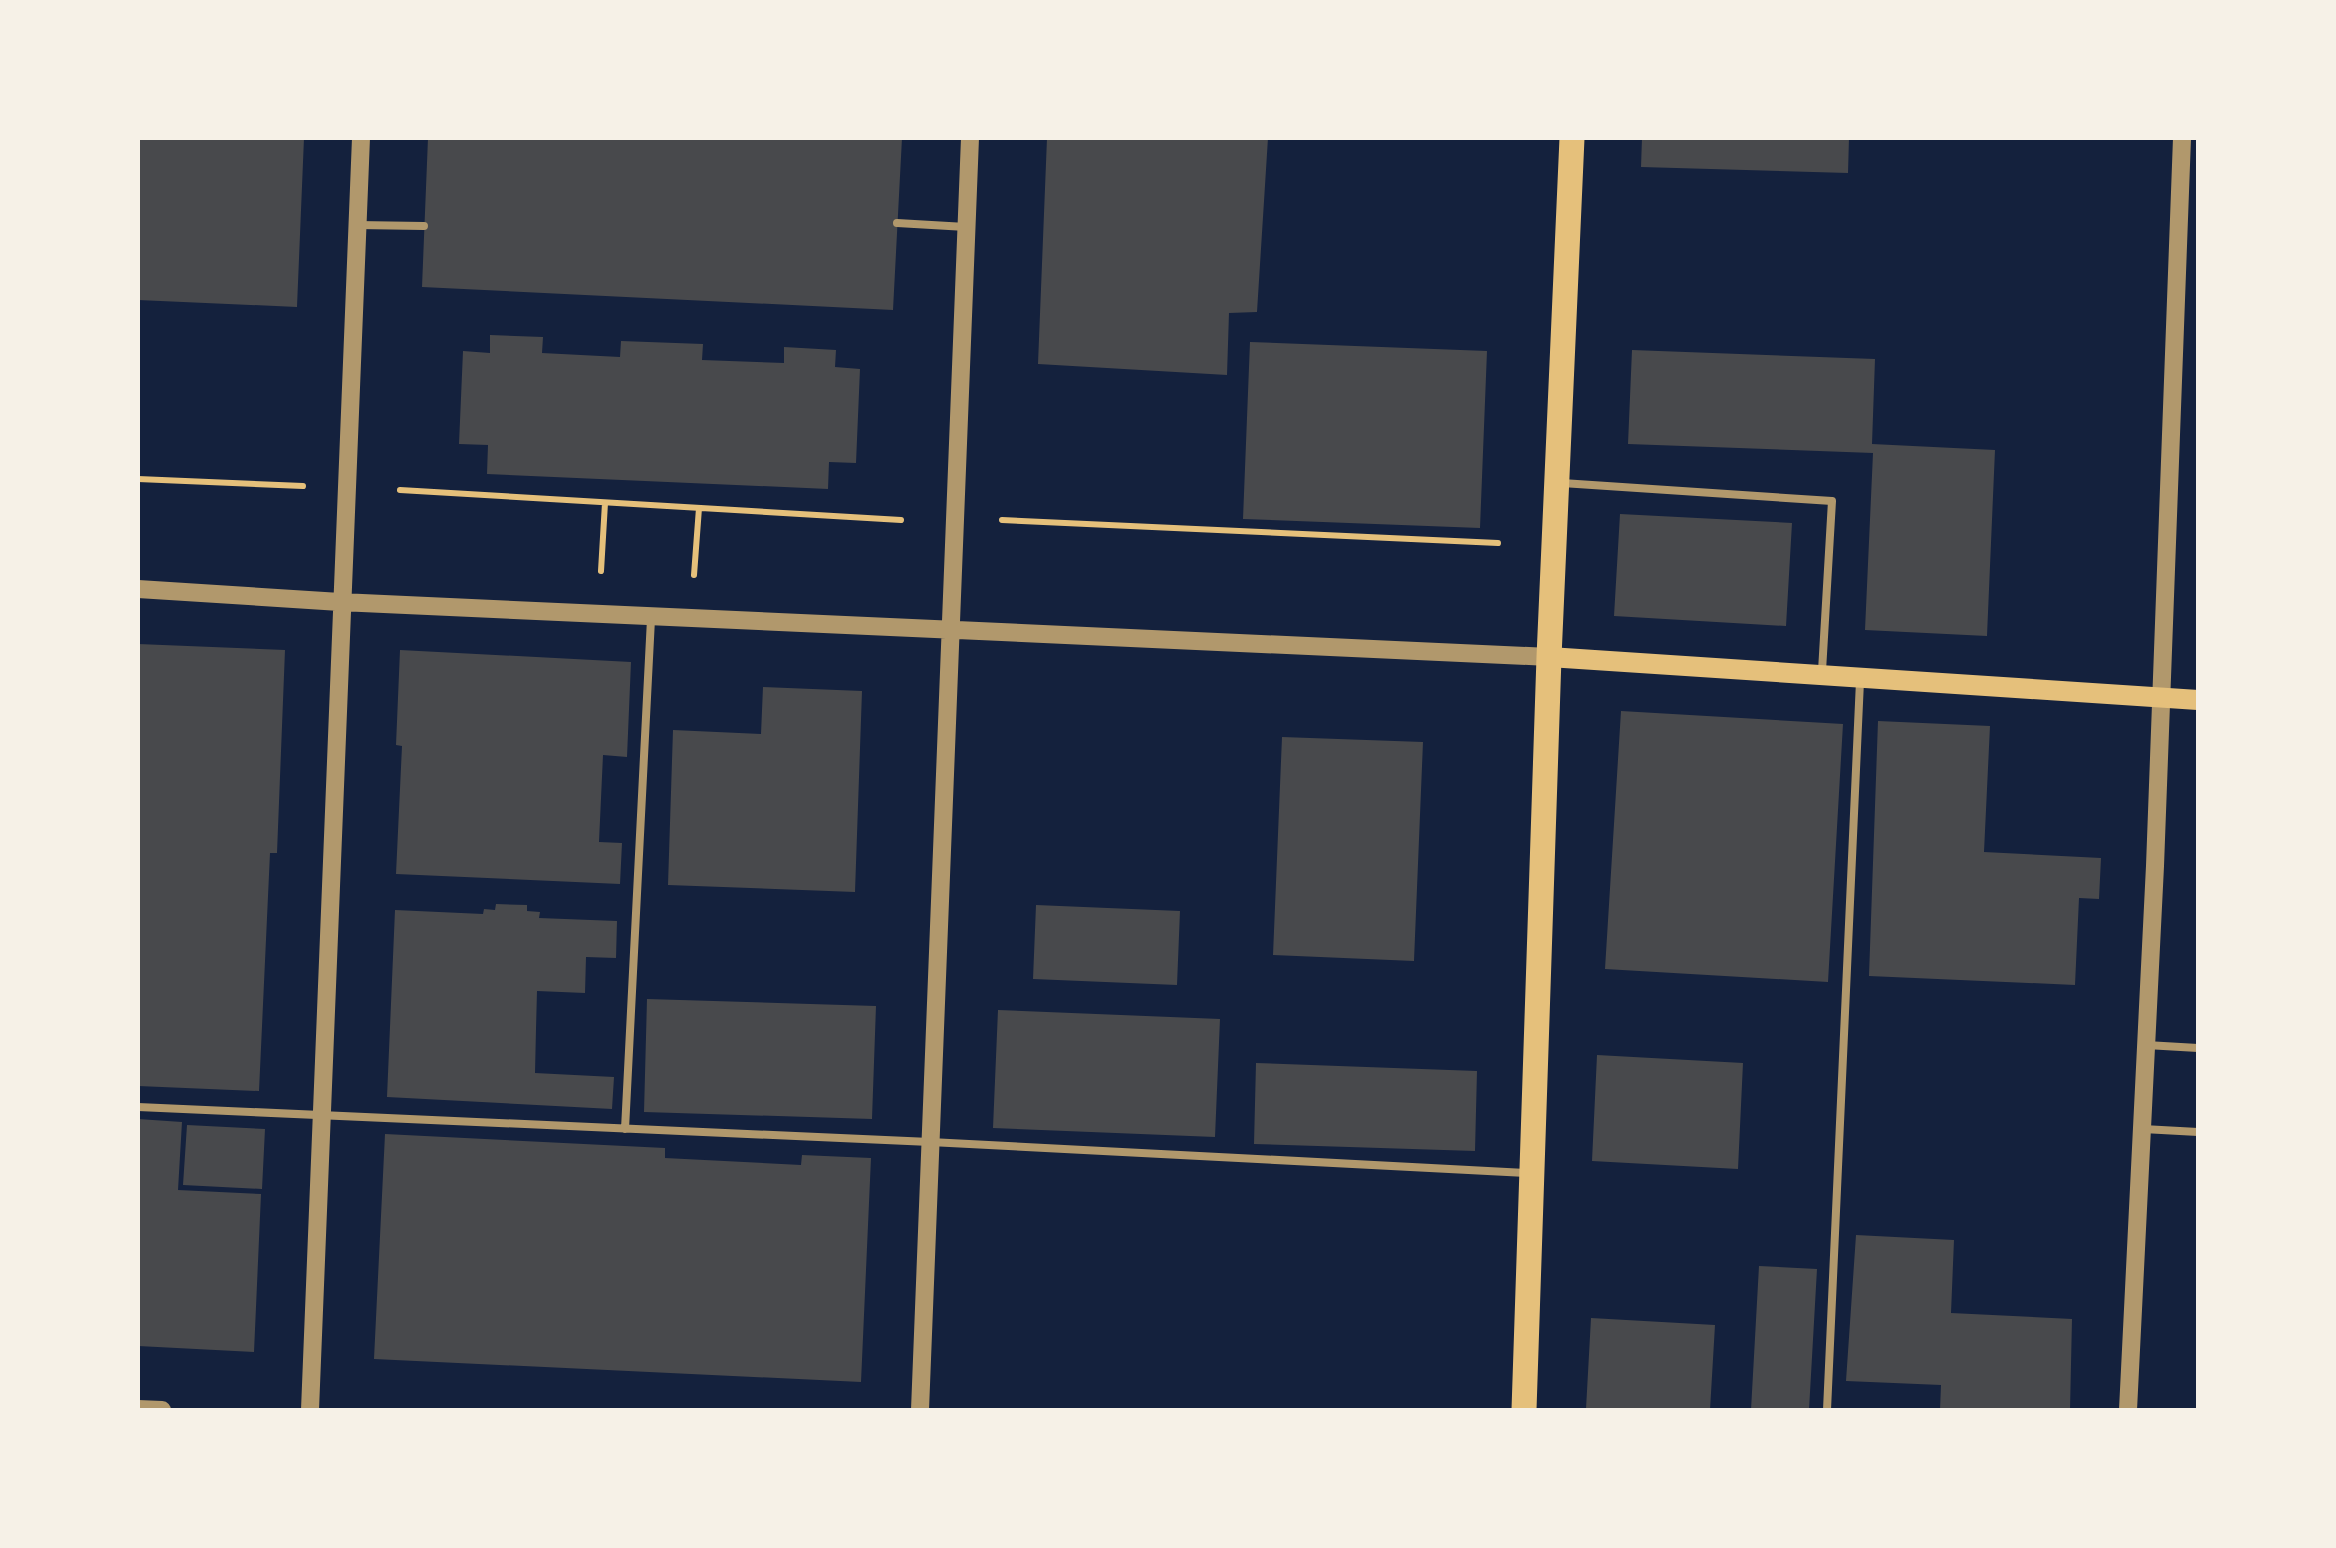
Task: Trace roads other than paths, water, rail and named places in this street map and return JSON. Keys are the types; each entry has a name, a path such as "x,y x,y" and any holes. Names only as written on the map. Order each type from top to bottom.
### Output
{"main road":[{"path":"1524,1410 1549,657 1572,138"},
{"path":"1549,657 2198,700"}],"street":[{"path":"310,1410 361,138"},
{"path":"920,1410 970,138"},
{"path":"2128,1410 2182,138"},
{"path":"138,589 340,602 1549,657"},
{"path":"138,1409 162,1410"}],"lane":[{"path":"897,223 966,227"},
{"path":"357,225 424,226"},
{"path":"1558,483 1832,500 1821,675"},
{"path":"625,1129 651,616"},
{"path":"1827,1410 1860,678"},
{"path":"2146,1045 2198,1048"},
{"path":"138,1107 930,1142 1533,1174"},
{"path":"2142,1128 2198,1132"}]}
